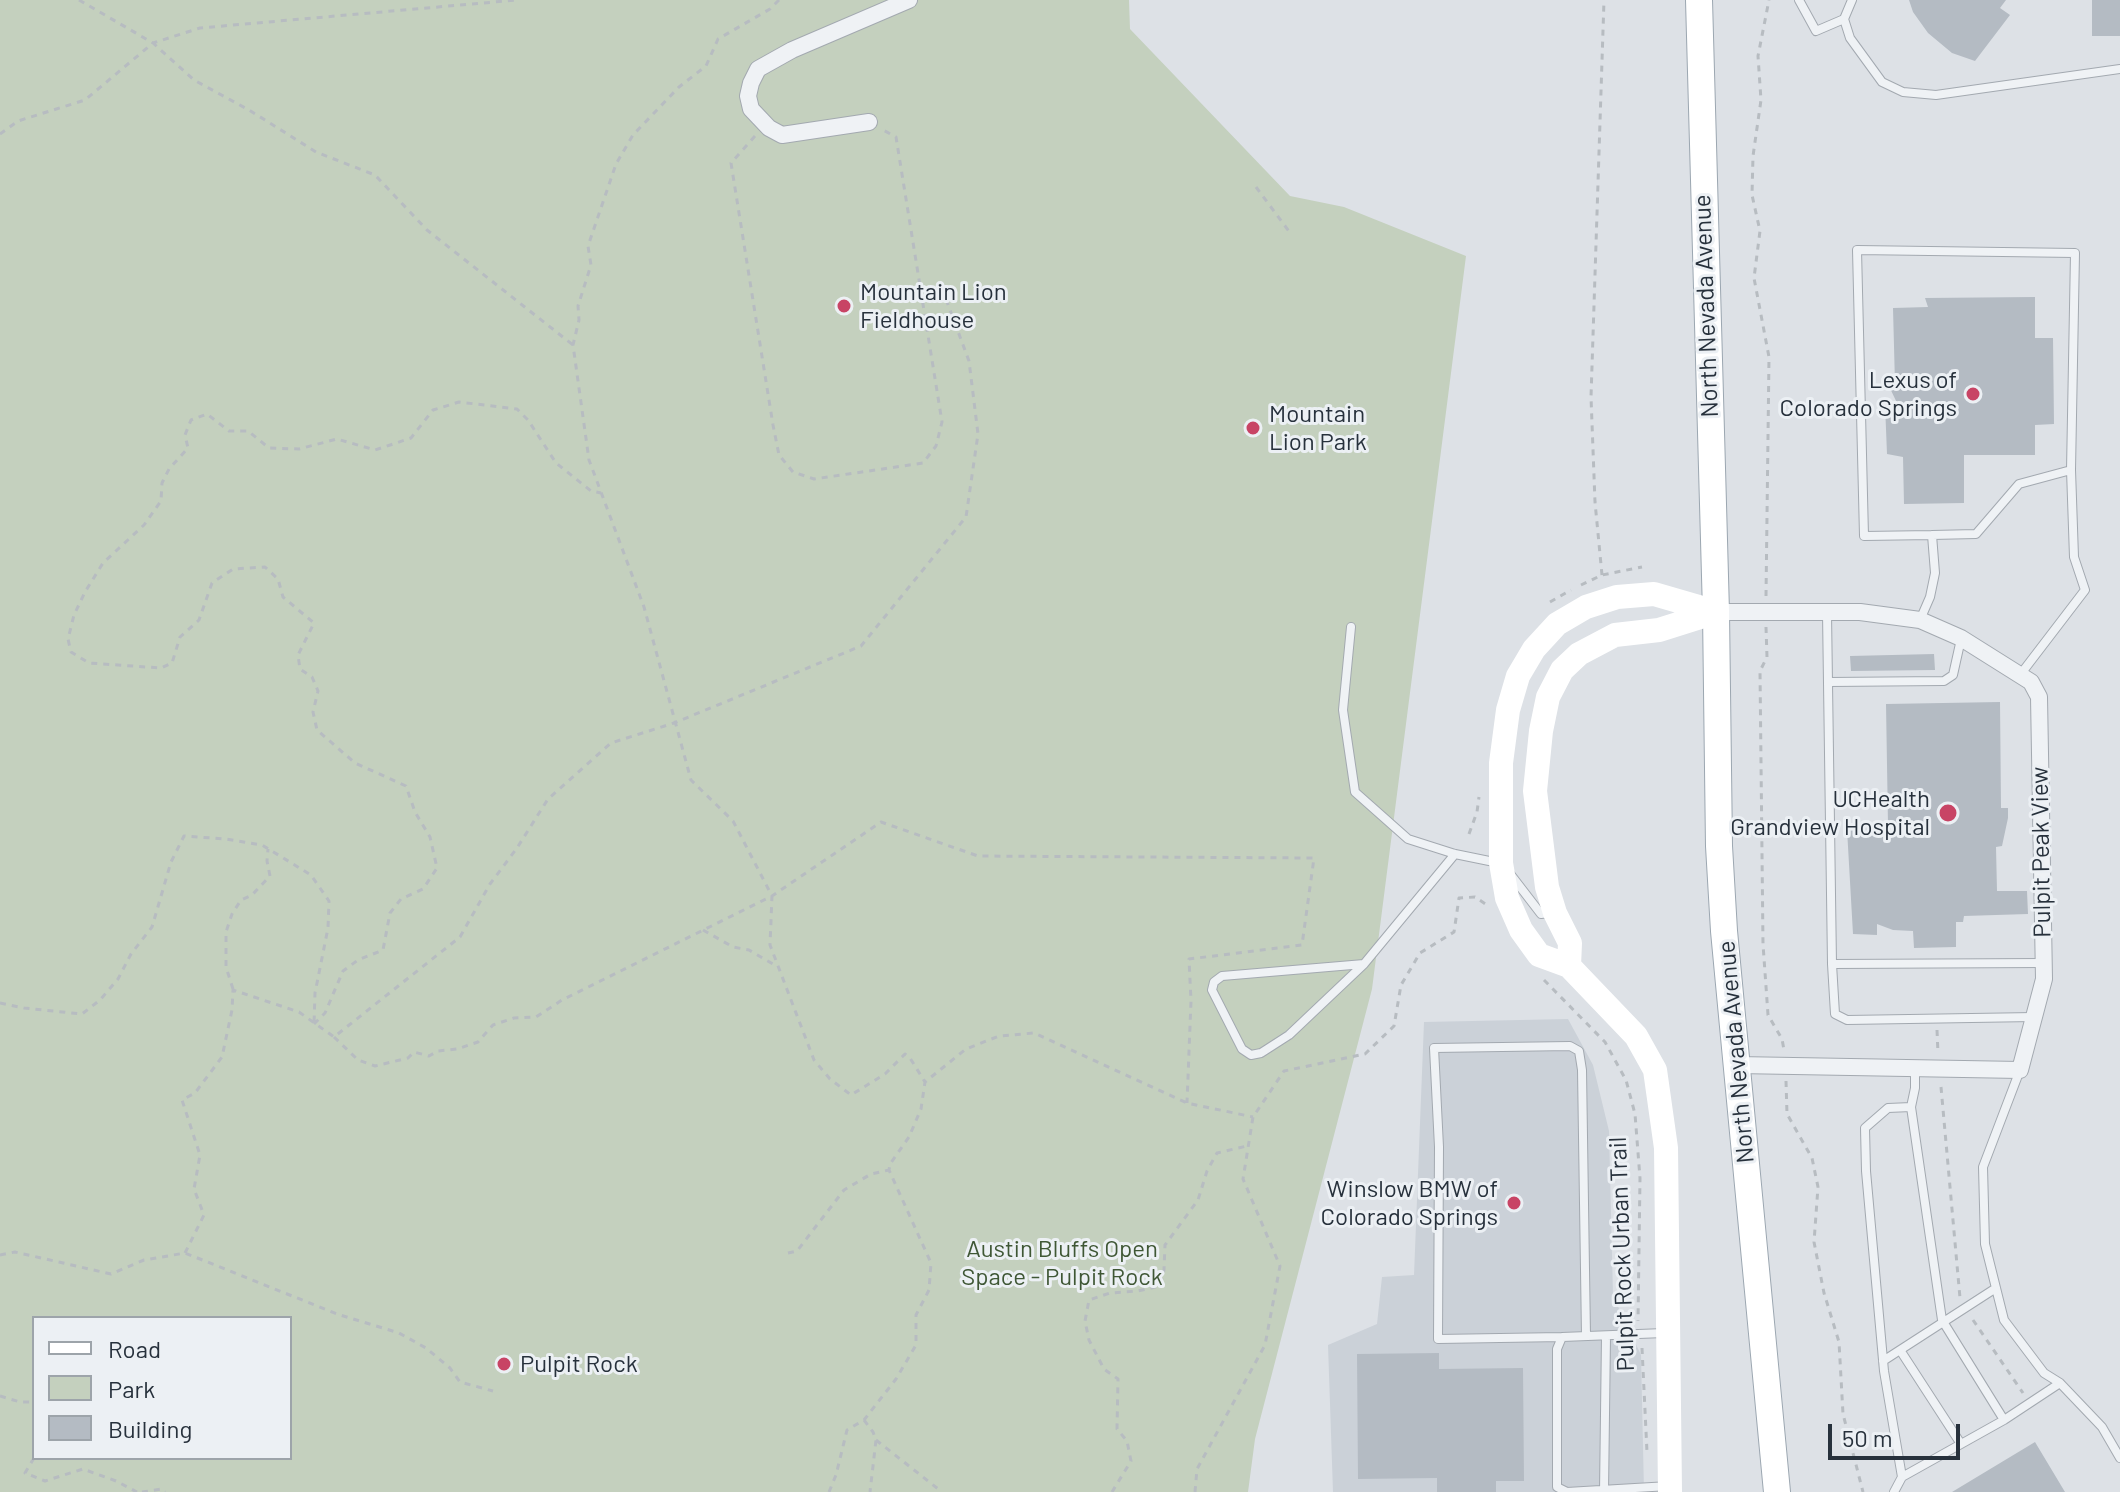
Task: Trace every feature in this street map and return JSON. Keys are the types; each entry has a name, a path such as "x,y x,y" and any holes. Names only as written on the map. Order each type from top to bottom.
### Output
{"main road":[{"name":"North Nevada Avenue","path":"1699,0 1716,612 1719,846 1724,931 1777,1492"},
{"path":"1663,1488 1668,1333 1666,1148 1655,1070 1636,1036 1569,966 1539,955 1521,930 1507,898 1501,863 1501,763 1508,710 1518,676 1534,649 1557,624 1586,607 1617,597 1654,594 1716,612"},
{"path":"1569,966 1570,943 1555,913 1547,887 1535,791 1548,697 1562,670 1579,654 1615,635 1659,630 1716,612"}],"street":[{"path":"869,122 782,135 769,128 751,109 748,96 751,83 758,69 792,50 909,0"},
{"name":"Pulpit Peak View","path":"1716,612 1882,614 1920,620 1961,638 2031,682 2039,697 2043,986 2020,1070"},
{"path":"1737,1065 2020,1070"}],"lane":[{"path":"1799,0 1816,31 1844,19"},
{"path":"1852,0 1844,19 1850,38 1882,82 1903,92 1936,95 2120,69"},
{"path":"2020,675 2085,590 2074,557 2071,470 2075,253 1857,250 1864,536 1976,534 2019,484 2071,470"},
{"path":"1920,620 1933,585 1935,564 1932,535"},
{"path":"1827,612 1832,1005 1839,1018 1847,1020 2035,1017"},
{"path":"1351,627 1343,710 1355,792 1408,839 1455,854 1501,863 1541,914 1555,913"},
{"path":"1829,682 1944,681 1953,675 1961,638"},
{"path":"1364,964 1222,976 1214,982 1212,990 1242,1049 1251,1055 1261,1053 1289,1035 1364,964 1455,854"},
{"path":"1832,964 2043,963"},
{"path":"1586,1336 1582,1070 1579,1051 1570,1046 1434,1048 1439,1147 1438,1339 1606,1336 1668,1333"},
{"path":"1915,1068 1911,1107 1943,1322 2004,1420"},
{"path":"2020,1070 1983,1167 1985,1244 2004,1320 2044,1373 2060,1383 2102,1427 2120,1458"},
{"path":"1902,1477 1883,1361 1865,1128 1888,1108 1911,1107"},
{"path":"1883,1361 1996,1288"},
{"path":"1604,1491 1606,1336"},
{"path":"1562,1337 1557,1349 1557,1487 1567,1492 1663,1488"},
{"path":"1900,1350 1961,1444"},
{"path":"1894,1492 1902,1477 2004,1420 2060,1383"}],"path":[{"path":"79,0 153,43 194,80 316,152 375,175 427,230 573,345"},
{"path":"0,134 18,121 85,100 153,43 200,28 517,0"},
{"path":"779,0 770,9 718,39 706,66 679,87 633,135 616,164 588,246 591,265 578,306 579,320 573,345 589,460 644,607 691,780 733,821 772,896 768,934 814,1060 830,1079 851,1095 873,1083 905,1054 925,1082 921,1109 889,1170 931,1263 929,1290 916,1315 916,1345 896,1379 864,1420 847,1430 829,1492"},
{"path":"1602,575 1595,502 1591,397 1604,0"},
{"path":"1765,569 1769,357 1754,278 1760,231 1752,195 1753,156 1761,100 1758,56 1769,0"},
{"path":"769,128 752,138 731,163 779,455 793,472 814,479 923,463 936,446 942,422 896,137 869,122"},
{"path":"1256,187 1291,234"},
{"path":"334,1037 460,937 490,884 548,799 611,743 674,723 861,646 966,517 978,434 969,361 943,291 920,288"},
{"path":"314,1024 325,1013 343,971 358,960 383,950 390,913 401,899 423,889 437,868 430,837 415,812 406,786 355,763 317,730 313,712 318,691 312,677 300,669 298,655 314,623 283,597 278,579 265,567 233,569 212,583 199,620 180,637 172,663 161,668 89,663 71,652 68,639 74,615 85,592 103,563 144,525 161,501 162,483 169,469 188,448 185,435 191,420 207,414 229,431 248,431 269,448 299,449 337,439 375,450 411,438 433,410 459,402 517,409 528,420 556,463 591,491 601,493"},
{"path":"1767,644 1767,657 1760,671 1763,944 1768,1015 1782,1039 1787,1114 1812,1158 1818,1187 1814,1242 1824,1293 1839,1342 1843,1414 1863,1492"},
{"path":"233,990 299,1012 334,1037 358,1060 375,1066 408,1058 414,1052 429,1056 438,1051 457,1049 478,1042 493,1025 514,1018 536,1017 562,1000 772,896 881,822 978,856 1314,858"},
{"path":"0,1003 82,1014 100,1000 118,979 131,954 152,927 171,862 184,836 226,839 268,849 311,875 329,901 328,928 315,993 314,1024"},
{"path":"185,1253 204,1215 194,1189 200,1155 182,1100 195,1093 222,1057 233,990 226,967 226,932 241,900 252,895 270,876 268,849"},
{"path":"1195,1492 1197,1469 1265,1345 1280,1266 1243,1179 1253,1117 1284,1071 1365,1054 1394,1026 1401,985 1420,953 1454,932 1459,898 1475,897 1494,910"},
{"path":"702,930 733,947 749,950 778,967"},
{"name":"Pulpit Rock Urban Trail","path":"1539,974 1605,1042 1626,1080 1635,1114 1640,1178 1637,1316 1663,1488"},
{"path":"1937,1018 1939,1058"},
{"path":"925,1082 966,1049 999,1036 1034,1033 1187,1103 1253,1117"},
{"path":"1940,1079 1960,1298"},
{"path":"1112,1492 1131,1461 1127,1441 1117,1429 1118,1379 1104,1369 1089,1340 1085,1321 1089,1300 1110,1293 1160,1286 1165,1245 1198,1200 1207,1171 1217,1153 1248,1146"},
{"path":"788,1253 797,1251 844,1190 871,1174 889,1170"},
{"path":"0,1255 15,1252 111,1274 144,1260 185,1253 325,1310 399,1333 426,1348 450,1368 460,1382 493,1391"},
{"path":"1972,1319 2023,1393"},
{"path":"0,1396 32,1402"},
{"path":"864,1420 876,1440 870,1492"},
{"path":"876,1440 942,1492"},
{"path":"33,1460 25,1473 45,1481 83,1469 140,1492 162,1489 165,1492"}],"shaded area":[{"name":"Winslow BMW of Colorado Springs","path":"1568,1019 1593,1065 1609,1131 1613,1296 1641,1355 1644,1492 1333,1492 1328,1345 1377,1324 1382,1277 1414,1275 1424,1022"}],"green space":[{"name":"Austin Bluffs Open Space - Pulpit Rock","path":"0,0 1129,0 1130,29 1290,196 1344,207 1466,256 1372,989 1255,1439 1248,1492 0,1492"}],"building":[{"path":"1909,0 2006,0 2000,8 2010,15 1975,61 1952,53 1928,33 1913,12"},
{"path":"2092,0 2120,0 2120,36 2092,36"},
{"name":"Lexus of Colorado Springs","path":"2035,297 2035,338 2053,338 2054,424 2035,425 2035,455 1964,455 1964,503 1904,504 1903,457 1887,454 1885,404 1897,403 1888,384 1895,384 1893,308 1928,307 1925,298"},
{"path":"1934,654 1935,670 1851,671 1850,656"},
{"name":"UCHealth Grandview Hospital","path":"2000,702 2001,808 2008,808 2008,818 2002,846 1996,847 1997,891 2027,891 2028,914 1964,916 1963,922 1956,922 1956,947 1914,948 1913,931 1893,930 1877,924 1877,935 1853,934 1847,829 1888,825 1886,704"},
{"path":"1439,1353 1439,1369 1523,1368 1524,1481 1496,1481 1496,1492 1437,1492 1437,1478 1358,1479 1357,1354"},
{"path":"2035,1442 2065,1492 1952,1492"}],"place":[{"name":"Mountain Lion Fieldhouse","path":"844,306"},
{"name":"Lexus of Colorado Springs","path":"1973,394"},
{"name":"Mountain Lion Park","path":"1253,428"},
{"name":"UCHealth Grandview Hospital","path":"1948,813"},
{"name":"Winslow BMW of Colorado Springs","path":"1514,1203"},
{"name":"Pulpit Rock","path":"504,1364"}]}
